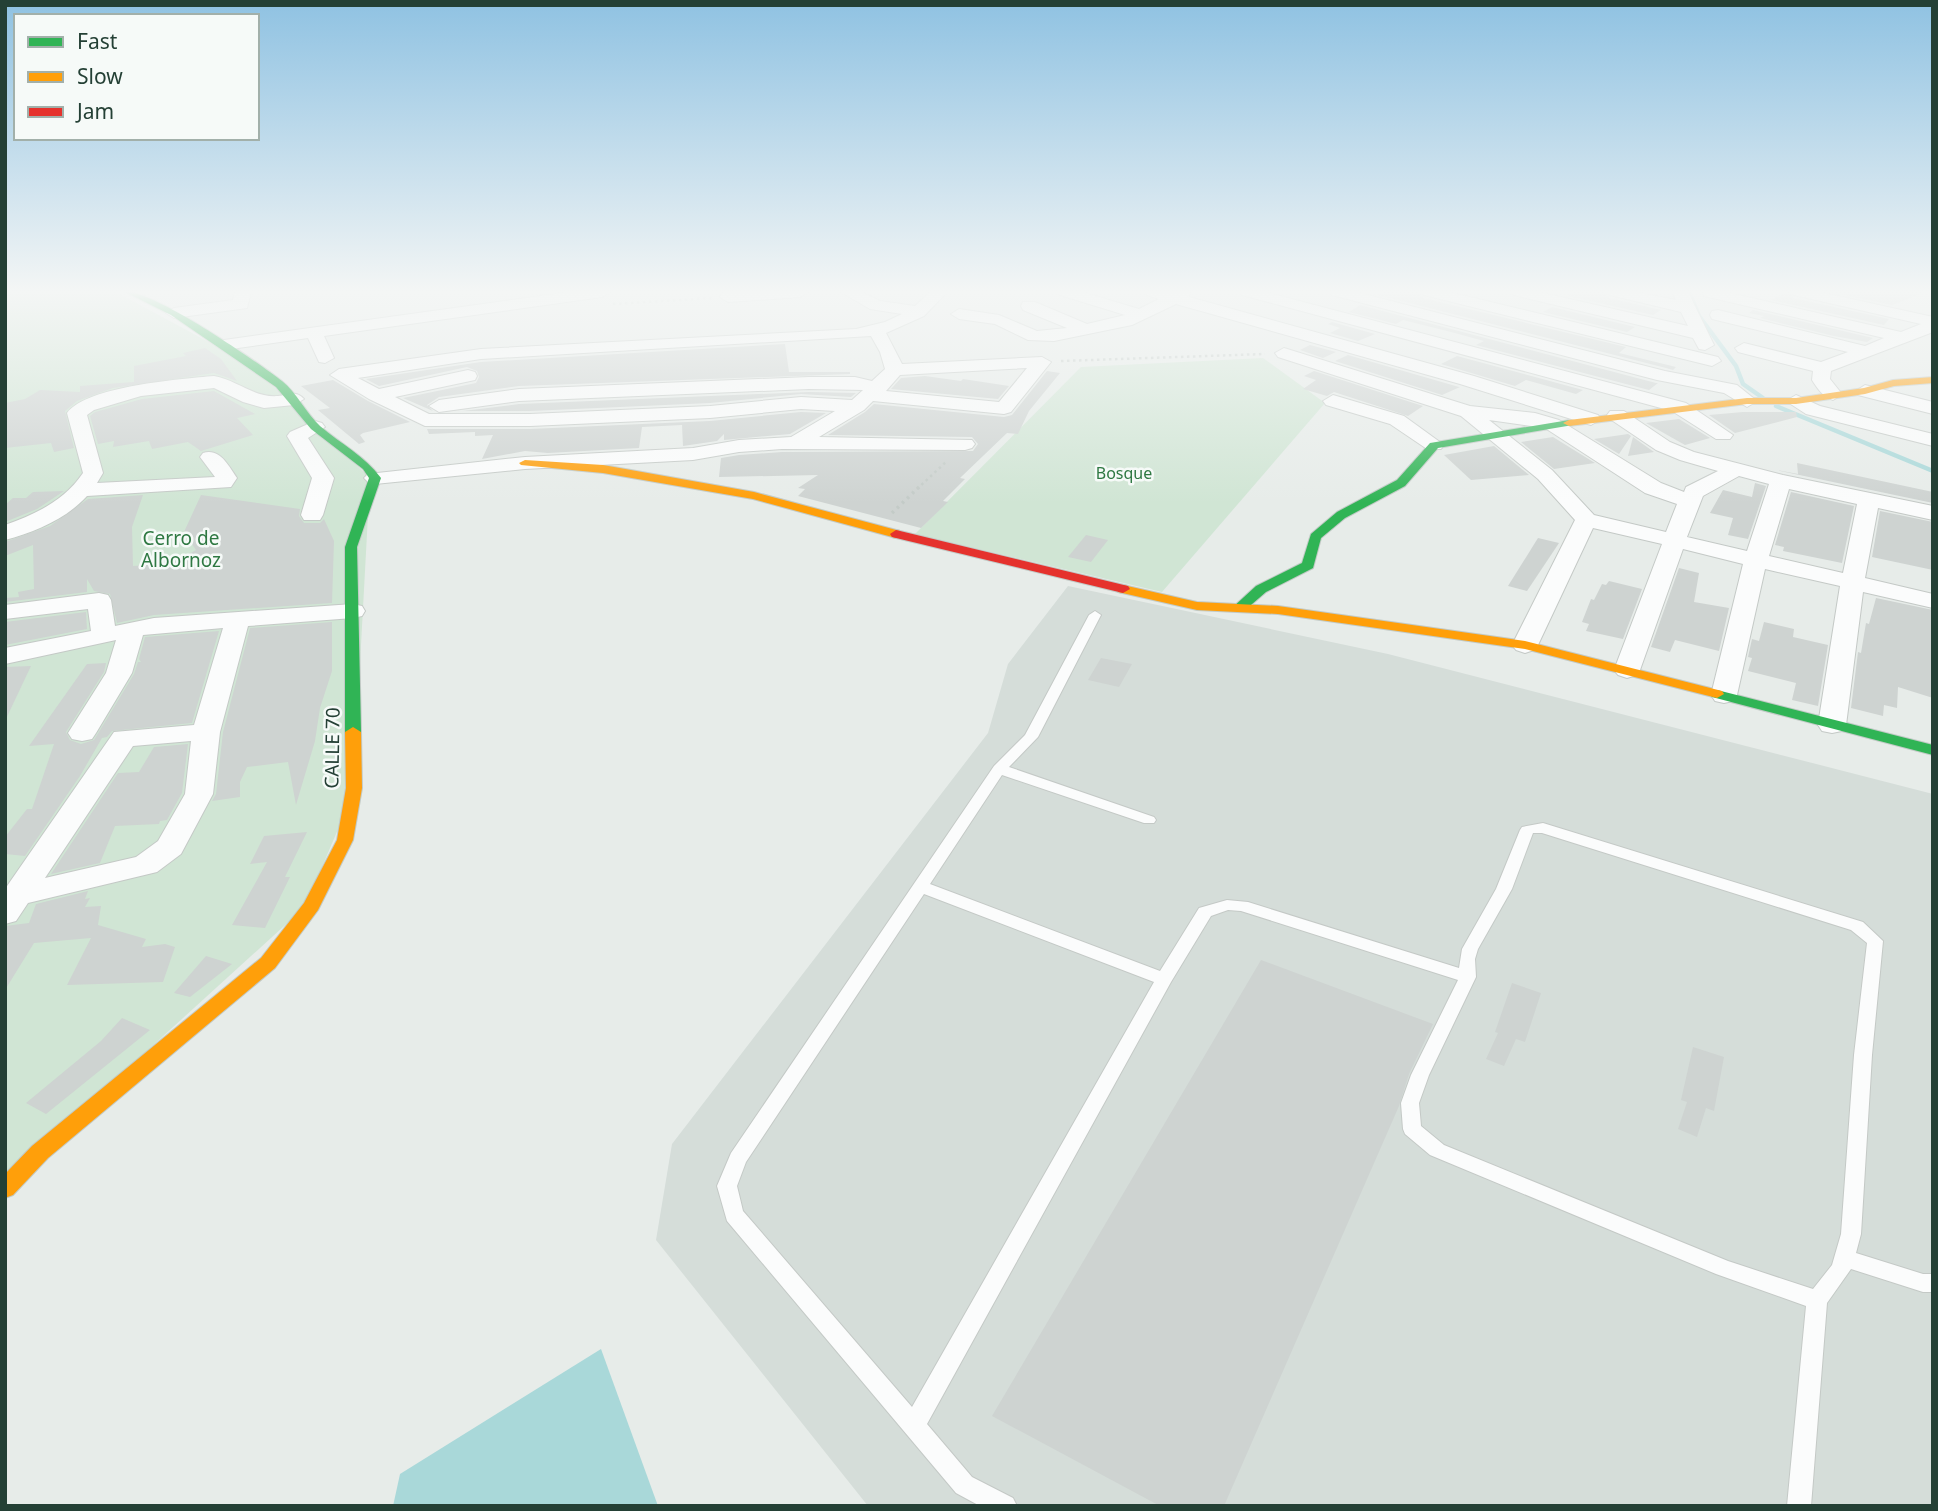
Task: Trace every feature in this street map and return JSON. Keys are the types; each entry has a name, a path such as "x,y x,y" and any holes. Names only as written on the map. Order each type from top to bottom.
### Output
{"street":[{"path":"249,363 281,385 315,426 368,467 375,478 525,463 693,454 739,446 795,443 965,444"},
{"path":"417,363 339,375 408,410 416,418 452,420 710,412 869,396 1004,408 1042,363"},
{"path":"612,376 618,363"},
{"path":"893,363 895,370"},
{"path":"795,443 869,396 895,370 1033,363"},
{"path":"1314,363 1468,412 1535,419 1552,424 1653,488 1689,501"},
{"path":"1405,363 1576,412 1591,419"},
{"path":"1513,363 1679,407 1723,435"},
{"path":"1613,363 1730,389"},
{"path":"1713,363 1724,384 1753,401"},
{"path":"1801,363 1822,368 1836,363"},
{"path":"1822,368 1821,380 1833,394"},
{"path":"376,395 468,376"},
{"path":"408,410 508,396 612,376 834,382 869,396"},
{"path":"1239,608 1261,589 1308,565 1315,537 1341,515 1401,483 1434,446 1617,415 1679,407 1787,401 1865,391 1893,383 1933,380"},
{"path":"5,534 56,513 83,490 93,473 77,413 87,404 109,397 214,382 231,385 255,400 270,402 294,399"},
{"path":"1865,391 1933,408"},
{"path":"1333,401 1397,420 1434,446"},
{"path":"1787,401 1933,440"},
{"path":"1468,412 1493,435 1562,487 1586,520 1933,601"},
{"path":"1617,415 1663,446 1735,470 1933,513"},
{"path":"312,516 323,478 297,436 315,426"},
{"path":"83,490 224,483 226,478 210,457"},
{"path":"525,463 603,469 754,496 973,554 1197,606 1278,610 1525,645 1933,750"},
{"path":"1627,670 1689,501 1694,492 1735,470"},
{"name":"CALLE 70","path":"5,1189 40,1153 268,963 312,906 345,840 354,788 351,547 375,478"},
{"path":"1724,695 1756,559 1781,481"},
{"path":"1832,725 1853,582 1869,500"},
{"path":"1525,645 1586,520"},
{"path":"5,524 34,523"},
{"path":"5,612 99,600 104,635"},
{"path":"5,656 132,628 353,611"},
{"path":"12,904 146,865 170,848 199,794 206,732 237,620"},
{"path":"82,733 119,673 132,628"},
{"path":"12,904 124,738 206,732"}],"lane":[{"path":"1005,1506 964,1485 913,1427 734,1216 727,1185 738,1159 999,769 1031,737 1095,615"},
{"path":"999,769 1149,820"},
{"path":"1799,1506 1817,1300 1841,1269 1851,1234 1863,1055 1875,941 1857,926 1543,828 1527,830 1504,889 1470,949 1467,959 1468,977 1420,1075 1410,1103 1412,1129 1437,1150 1723,1268 1817,1300"},
{"path":"922,887 1164,979"},
{"path":"913,1427 1164,979 1206,912 1227,905 1256,910 1468,977"},
{"path":"1844,1258 1923,1283 1933,1283"}],"path":[{"path":"876,527 965,444"}],"shaded area":[{"path":"1068,586 1388,654 1933,794 1933,1506 868,1506 656,1240 672,1144 988,733 1008,664"}],"green space":[{"name":"Cerro de Albornoz","path":"5,363 240,363 273,386 370,478 353,794 305,907 5,1180"},
{"name":"Bosque","path":"1172,363 1269,363 1325,403 1162,592 915,534 1081,367"}],"water":[{"path":"601,1349 658,1506 393,1506 400,1474"}],"building":[{"path":"152,363 224,363 237,381 214,373 113,388 77,401 65,411 74,448 54,452 51,443 5,448 5,403 25,399 40,390 80,392 80,386 134,382 134,366"},
{"path":"478,363 788,363 789,372 850,372 519,386 439,397 427,405 433,411 403,398 476,383 479,377 477,371 467,367 379,386 366,379"},
{"path":"1340,363 1374,363 1460,387 1442,395"},
{"path":"1481,363 1583,390 1576,394 1526,380 1515,386 1441,364"},
{"path":"1543,363 1580,363 1658,383 1649,390"},
{"path":"1644,363 1676,367 1673,370"},
{"path":"1047,371 1060,373 1029,411 1018,434 1007,433 960,478 965,479 943,501 948,502 921,528 798,496 805,489 798,488 818,475 719,477 721,458 739,455 782,452 973,451 978,444 972,437 828,435 874,404 1004,417 1012,415"},
{"path":"1314,371 1423,406 1408,416 1334,392 1327,396 1303,389 1316,380 1304,376"},
{"path":"925,376 1009,386 998,399 891,389 901,378"},
{"path":"333,380 410,422 363,433 360,435 365,442 359,444 318,410 330,408 301,386"},
{"path":"214,391 255,414 237,418 253,435 201,451 188,442 152,449 149,441 113,447 114,441 98,444 90,416 95,412 142,399"},
{"path":"809,392 856,393 851,397 801,394 710,403 530,411 463,411 519,404"},
{"path":"801,412 826,413 790,434 724,440 724,434 717,441 683,446 682,425 642,427 639,448 548,453 525,451 482,459 493,435 475,436 475,432 429,434 427,429 530,429 710,421"},
{"path":"1796,412 1797,417 1735,433 1709,415"},
{"path":"1679,419 1710,438 1685,445 1646,423"},
{"path":"1628,434 1631,436 1619,454 1594,439"},
{"path":"1553,437 1595,463 1554,469 1521,442"},
{"path":"1633,437 1654,452 1628,456"},
{"path":"1494,446 1529,475 1471,480 1444,455"},
{"path":"1797,463 1933,492 1933,503 1776,470 1798,474"},
{"path":"1755,483 1766,486 1748,539 1728,535 1733,518 1710,513 1723,490 1752,497"},
{"path":"64,491 37,509 5,522 5,505 13,498 26,498 33,492"},
{"path":"1791,492 1854,506 1842,563 1783,551 1784,547 1775,545"},
{"path":"143,495 132,527 133,566 173,563 196,550 184,532 201,495 300,509 299,516 304,523 320,523 324,519 334,541 332,603 154,615 117,623 110,594 94,591 87,579 87,592 5,602 5,598 19,597 18,592 34,589 33,545 5,556 5,542 50,526 88,499"},
{"path":"1880,511 1933,522 1933,570 1872,557"},
{"path":"1086,535 1108,540 1091,562 1068,557"},
{"path":"1538,538 1559,543 1527,591 1508,586"},
{"path":"1679,568 1699,573 1694,602 1729,608 1719,651 1675,640 1670,652 1651,647"},
{"path":"1609,581 1642,589 1623,639 1586,631 1589,624 1582,622 1591,599 1594,600 1602,584 1606,585"},
{"path":"1876,598 1933,610 1933,698 1898,687 1897,708 1884,705 1883,716 1851,708 1858,652 1861,653 1866,623 1869,624"},
{"path":"86,612 87,629 5,645 5,622"},
{"path":"332,622 332,671 296,805 288,762 247,767 240,782 240,797 212,801 216,794 223,732 250,628"},
{"path":"1764,622 1794,629 1793,637 1828,645 1818,706 1792,700 1796,683 1748,671 1752,658 1748,657 1752,639 1759,641"},
{"path":"219,631 192,723 112,731 102,738 80,776 25,856 5,854 5,837 27,809 32,809 54,744 29,746 87,664 106,663 104,672 66,732 70,740 81,744 94,740 134,674 138,662 141,662 139,659 145,637"},
{"path":"1101,658 1132,664 1119,687 1088,680"},
{"path":"31,666 5,721 5,667"},
{"path":"188,744 182,793 167,820 160,821 159,824 115,826 100,863 51,874 118,773 139,772 154,747"},
{"path":"307,832 285,877 290,877 265,928 232,925 267,862 250,864 264,836"},
{"path":"88,891 85,899 90,898 85,907 101,906 98,925 146,939 142,947 165,944 175,947 163,982 67,985 91,938 34,943 5,990 5,926 29,923 36,904"},
{"path":"206,956 232,964 190,997 174,993"},
{"path":"1261,960 1433,1024 1409,1074 1399,1106 1224,1506 1160,1506 992,1416"},
{"path":"1512,983 1541,993 1525,1042 1516,1039 1504,1066 1486,1059 1498,1033 1495,1032"},
{"path":"122,1018 150,1030 46,1114 26,1103 101,1041"},
{"path":"1693,1047 1724,1057 1714,1111 1706,1108 1697,1137 1678,1129 1687,1102 1681,1100"}],"waterway":[{"path":"1733,363 1743,384 1763,398"},
{"path":"1776,406 1933,471"}],"traffic: fast":[{"path":"247,363 280,385 315,427 367,467 375,478 351,547 353,732"},
{"path":"1239,608 1261,589 1308,565 1315,537 1341,515 1401,483 1434,445 1569,423"},
{"path":"1717,694 1933,750"}],"traffic: slow":[{"path":"1569,423 1747,401 1796,401 1865,391 1893,383 1933,380"},
{"path":"525,463 603,469 754,496 896,534"},
{"path":"1123,589 1197,606 1278,610 1525,645 1717,694"},
{"path":"5,1189 40,1152 268,963 312,906 345,840 354,788 353,732"}],"traffic: jam":[{"path":"896,534 1123,589"}]}
